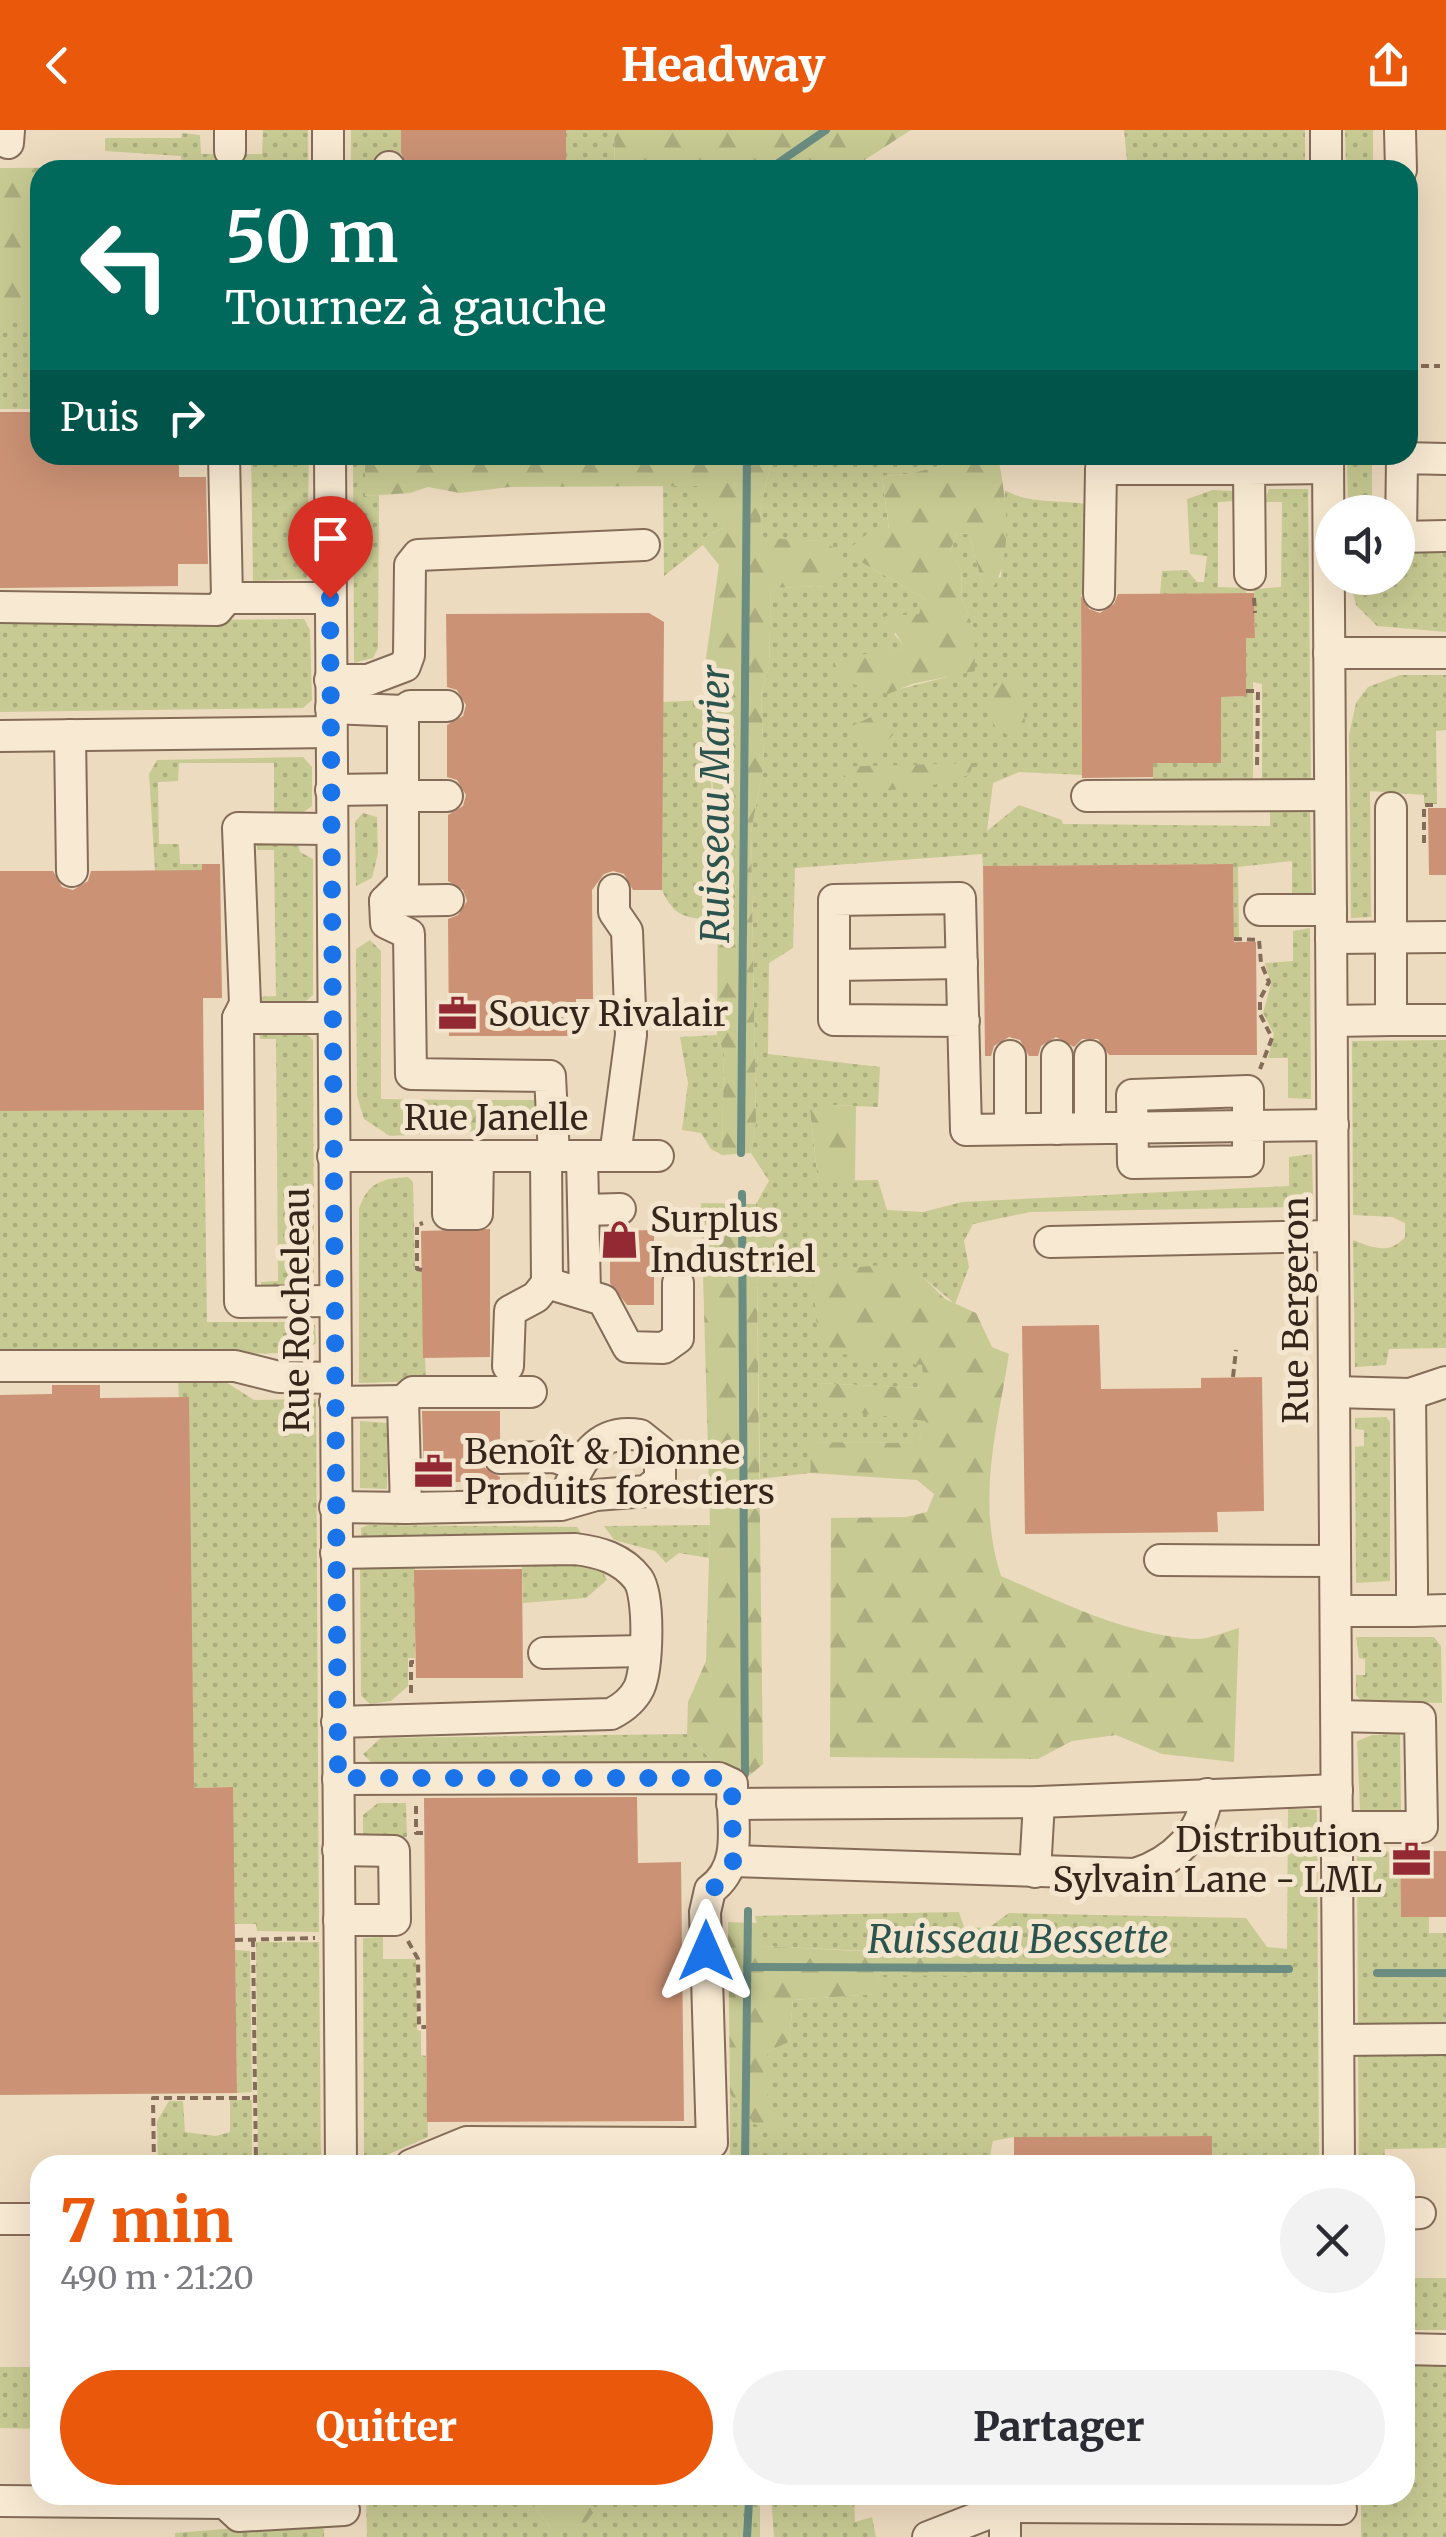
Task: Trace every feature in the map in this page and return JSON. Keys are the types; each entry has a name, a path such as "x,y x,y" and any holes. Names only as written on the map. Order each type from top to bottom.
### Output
{"street":[{"path":"328,130 328,160"},
{"path":"1326,130 1326,160"},
{"path":"1400,130 1400,160"},
{"path":"1418,458 1446,459"},
{"path":"0,607 217,610 227,598 224,465"},
{"name":"Rue Rocheleau","path":"330,465 338,1850 329,1929 340,2155"},
{"path":"1099,594 1101,469 1288,465"},
{"name":"Rue Bergeron","path":"1328,465 1329,495"},
{"path":"1401,495 1402,465"},
{"path":"1249,468 1250,574"},
{"path":"1415,537 1446,536"},
{"path":"331,707 408,661 410,565 418,554 644,545"},
{"name":"Rue Bergeron","path":"1330,595 1339,2155"},
{"path":"227,598 330,598"},
{"path":"1329,653 1446,653"},
{"path":"380,677 391,710 403,793 404,883 385,906 386,923 409,934 411,1074 550,1076 561,1156 547,1283 536,1297 510,1311 508,1366"},
{"path":"0,736 70,736 331,707 391,710 447,706"},
{"path":"70,736 72,871"},
{"path":"331,790 448,796"},
{"path":"1087,796 1330,795"},
{"path":"1391,808 1392,1020"},
{"path":"331,829 238,828 245,1004 238,1018 240,1302 334,1300"},
{"path":"614,890 614,912 627,931 631,1034 615,1156"},
{"path":"964,1021 834,1020 834,900 960,898 964,1021 966,1130 1132,1128"},
{"path":"332,912 448,900"},
{"path":"1260,910 1391,938 1446,937"},
{"path":"834,965 962,963"},
{"path":"238,1018 332,1018"},
{"path":"1332,1021 1446,1020"},
{"path":"1010,1056 1010,1129"},
{"path":"1057,1129 1058,1056"},
{"path":"1090,1056 1090,1128"},
{"path":"1248,1091 1248,1126 1248,1161 1133,1163 1132,1095 1248,1091"},
{"path":"1248,1126 1332,1126"},
{"name":"Rue Janelle","path":"333,1156 658,1156"},
{"path":"561,1156 584,1210 598,1258 585,1294"},
{"path":"584,1210 620,1209"},
{"path":"1050,1242 1333,1236"},
{"path":"547,1283 603,1300 628,1346 664,1348 678,1338 678,1284"},
{"path":"0,1366 247,1368 335,1390 402,1401"},
{"path":"1334,1392 1410,1394 1446,1382"},
{"path":"402,1401 412,1392 532,1392"},
{"path":"1410,1394 1412,1610"},
{"path":"402,1401 406,1508"},
{"path":"336,1508 561,1506 596,1495 646,1491 660,1480 663,1462 652,1442 627,1432 594,1445 579,1466 561,1506"},
{"path":"500,1458 555,1457 579,1466"},
{"path":"336,1553 576,1549 606,1555 635,1576 644,1592 644,1651 638,1690 611,1714 337,1722"},
{"path":"1160,1560 1335,1561"},
{"path":"1336,1612 1446,1610"},
{"path":"544,1653 644,1651"},
{"path":"1337,1716 1433,1718 1422,1827 1337,1827"},
{"path":"338,1778 408,1793 718,1778 732,1784 733,1860 725,1880 710,1890 705,1912 712,2143 684,2154 467,2142 435,2155"},
{"path":"732,1804 1039,1802 1337,1790"},
{"path":"733,1860 1122,1875 1146,1870 1172,1854 1200,1826 1207,1794"},
{"path":"1035,1872 1039,1802"},
{"path":"329,1929 395,1920 394,1851 338,1850"},
{"path":"1339,2040 1446,2039"},
{"path":"0,2219 30,2219"},
{"path":"1415,2349 1446,2350"},
{"path":"0,2502 30,2502"},
{"path":"227,2505 239,2516 344,2514"},
{"path":"928,2537 1005,2513 1124,2511 1194,2522 1290,2523 1341,2514"}],"path":[{"path":"1418,366 1440,366"},
{"path":"1246,691 1258,691 1258,796"},
{"path":"1424,843 1424,806 1437,806"},
{"path":"1234,939 1259,940 1260,964 1269,982 1258,1002 1272,1038 1266,1058"},
{"path":"416,1234 417,1270 422,1270"},
{"path":"1233,1378 1236,1350"},
{"path":"411,1686 411,1662 415,1662"},
{"path":"408,1793 416,1833 424,1832"},
{"path":"235,1940 329,1929"},
{"path":"253,1939 256,2155"},
{"path":"418,1959 419,2028 426,2027"},
{"path":"154,2155 153,2098 255,2098"}],"green space":[{"path":"263,130 308,130 308,160 181,160 181,156 105,151 105,138 181,138 182,133 200,135 201,154 262,154"},
{"path":"351,130 401,130 401,160 351,160"},
{"path":"566,130 614,130 615,160 566,160"},
{"path":"614,130 911,130 864,160 615,160"},
{"path":"1124,130 1305,130 1305,160 1127,160"},
{"path":"1345,130 1373,130 1373,160 1346,160"},
{"path":"0,168 30,168 30,321 0,321"},
{"path":"0,321 30,321 30,409 0,409"},
{"path":"251,465 309,465 307,579 253,581"},
{"path":"353,465 365,465 365,496 379,495 378,648 373,658 354,663"},
{"path":"365,465 770,465 761,507 764,538 821,541 838,550 842,569 828,586 771,588 769,667 761,694 764,764 751,832 756,1121 751,1153 722,1155 724,1052 717,1035 718,888 706,658 719,565 703,545 706,536 723,528 724,518 702,505 698,486 511,487 460,493 428,487 410,493 365,496"},
{"path":"770,465 943,465 882,476 889,530 859,561 924,598 920,614 894,634 906,648 833,660 896,690 947,677 974,629 961,597 962,570 950,552 957,533 969,534 982,583 1001,577 1005,490 1034,500 1088,504 1089,594 1081,594 1082,775 1019,772 993,783 987,831 1019,805 1062,820 1063,824 1270,826 1270,808 1310,810 1312,894 1292,894 1292,861 1238,867 1239,937 1234,937 1233,864 983,866 982,854 795,868 793,948 769,963 768,1054 880,1067 878,1107 832,1105 810,1111 818,1181 878,1180 887,1210 923,1212 962,1202 1289,1186 1289,1157 1312,1154 1313,1198 1298,1199 1292,1207 1030,1212 973,1224 964,1241 969,1267 955,1304 924,1278 924,1388 818,1383 927,1420 918,1443 813,1442 810,1473 760,1479 756,1204 769,1181 751,1153 756,1121 751,832 764,764 761,694 769,667 771,588 828,586 821,541 764,539 761,507"},
{"path":"943,465 999,465 1006,545 992,589 982,583 969,534 957,533 950,551 962,570 961,597 974,629 975,671 912,684 888,694 842,681 833,659 905,648 885,616 919,614 924,598 859,561 850,548 868,533 889,529 882,476"},
{"path":"1347,465 1372,465 1372,495 1348,495"},
{"path":"663,484 699,486 725,519 723,528 706,536 703,545 664,576"},
{"path":"1269,489 1308,489 1311,782 1262,783 1262,684 1253,682 1253,782 1153,782 1153,763 1221,762 1221,697 1246,696 1246,638 1255,637 1254,589 1281,587 1282,502 1265,502"},
{"path":"1213,490 1232,491 1235,501 1218,502 1218,587 1245,588 1246,593 1160,594 1162,571 1187,570 1197,582 1204,582 1207,556 1190,554 1187,499"},
{"path":"1446,550 1446,632 1377,626 1356,605 1353,595 1415,595 1415,551"},
{"path":"304,619 310,630 312,700 303,708 0,712 0,622"},
{"path":"1400,675 1446,675 1446,730 1436,731 1437,804 1424,804 1424,795 1370,791 1371,917 1351,918 1349,735 1356,703 1368,687"},
{"path":"1004,680 1019,683 1026,728 1012,737 996,729 985,701 992,688"},
{"path":"707,700 718,919 683,915 662,890 661,702"},
{"path":"877,714 890,724 893,735 878,750 859,749 850,727"},
{"path":"303,757 312,767 312,806 304,812 274,812 274,763 179,763 178,781 158,782 159,844 179,844 180,864 202,864 202,870 155,871 149,774 157,760"},
{"path":"974,763 969,775 930,786 872,792 829,767"},
{"path":"363,813 377,817 378,853 372,878 356,886 355,822"},
{"path":"298,844 300,852 313,859 313,995 306,1001 259,1001 258,997 276,996 274,850 257,850 257,845"},
{"path":"1310,928 1311,1099 1288,1098 1288,1058 1268,1058 1274,1034 1263,1013 1271,984 1265,963 1293,961 1293,931"},
{"path":"370,940 381,951 381,1099 453,1100 456,1132 390,1136 364,1119 357,1096 356,949"},
{"path":"259,1033 306,1033 313,1040 314,1281 308,1286 261,1287 261,1282 278,1281 276,1039 260,1039"},
{"path":"717,1035 724,1051 722,1155 711,1149 701,1133 682,1130 688,1083 680,1037"},
{"path":"1446,1040 1446,1348 1389,1349 1386,1365 1355,1367 1353,1240 1387,1248 1405,1237 1405,1223 1392,1217 1353,1215 1352,1041"},
{"path":"453,1100 536,1100 538,1129 456,1132"},
{"path":"831,1105 856,1106 855,1181 818,1182 810,1110"},
{"path":"204,1110 207,1322 309,1322 315,1325 316,1343 300,1353 0,1356 0,1111"},
{"path":"408,1177 413,1182 415,1271 422,1272 426,1381 359,1383 359,1209 377,1184"},
{"path":"701,1203 756,1204 763,1764 750,1775 718,1767 687,1734 688,1702 706,1661 710,1525"},
{"path":"883,1265 924,1278 945,1299 976,1313 992,1347 1009,1354 989,1492 1001,1576 1094,1616 1143,1631 1198,1639 1239,1628 1234,1762 1162,1754 1116,1735 1072,1741 1038,1759 830,1757 831,1518 906,1517 927,1512 934,1494 917,1480 810,1473 812,1442 918,1443 926,1421 818,1408 817,1383 924,1388 922,1365 819,1351 812,1271"},
{"path":"178,1379 221,1379 254,1400 316,1399 319,1932 257,1931 256,1924 235,1924 232,1787 194,1788"},
{"path":"1386,1417 1390,1422 1390,1581 1356,1583 1355,1447 1364,1446 1364,1430 1355,1429 1355,1418"},
{"path":"360,1421 388,1423 387,1489 360,1488"},
{"path":"710,1525 709,1558 679,1553 666,1563 655,1551 614,1540 604,1526"},
{"path":"577,1527 585,1539 368,1540 361,1537 361,1528"},
{"path":"589,1562 601,1569 607,1580 586,1598 523,1603 522,1565"},
{"path":"360,1566 415,1566 415,1658 408,1658 408,1686 391,1701 370,1704 361,1696"},
{"path":"1356,1637 1434,1637 1441,1646 1442,1703 1362,1701 1356,1695 1356,1675 1365,1675 1365,1659 1359,1658"},
{"path":"687,1734 718,1767 373,1764 363,1754 381,1738"},
{"path":"1400,1734 1401,1811 1360,1810 1357,1741 1372,1735"},
{"path":"378,1803 406,1803 407,1837 363,1838 363,1815"},
{"path":"1288,1808 1317,1810 1319,2155 1212,2155 1211,2136 1014,2137 993,2141 990,2155 730,2155 730,2094 754,2124 782,2121 767,2110 767,2052 789,2042 793,2000 876,1994 879,1975 971,1975 971,1956 762,1946 755,1916 959,1912 964,1927 988,1928 1009,1913 1246,1918 1267,1947 1287,1949"},
{"path":"1357,1842 1381,1842 1383,1849 1400,1858 1401,1917 1429,1917 1429,1933 1446,1933 1446,2026 1358,2024"},
{"path":"728,1922 757,1923 763,1946 972,1957 972,1976 879,1975 877,1994 793,2000 789,2042 767,2052 767,2110 783,2121 783,2132 754,2124 730,2094"},
{"path":"383,1937 383,1959 416,1959 417,2030 421,2031 421,2055 426,2056 428,2137 387,2155 364,2155 363,1938"},
{"path":"256,1942 319,1942 321,2155 258,2155"},
{"path":"235,1950 250,1951 252,2092 237,2093"},
{"path":"1446,2051 1446,2148 1385,2149 1385,2155 1359,2155 1358,2052"},
{"path":"230,2100 252,2100 252,2155 158,2155 157,2121 169,2101 183,2101 185,2132 216,2136 230,2132"},
{"path":"1415,2278 1446,2278 1446,2330 1415,2330"},
{"path":"1446,2363 1446,2537 1361,2537 1361,2505 1415,2505 1415,2365"},
{"path":"0,2367 30,2367 30,2429 0,2428"},
{"path":"366,2505 534,2505 550,2527 593,2513 593,2505 760,2506 760,2537 367,2537"},
{"path":"534,2505 593,2505 593,2513 579,2531 550,2527"},
{"path":"772,2505 854,2505 855,2522 872,2517 876,2537 774,2537"},
{"path":"314,2522 324,2529 324,2537 175,2537 175,2533"}],"building":[{"path":"401,130 566,130 566,160 404,160"},
{"path":"0,412 30,412 30,465 179,465 179,477 206,477 208,564 178,564 178,586 0,588"},
{"path":"1254,593 1255,638 1246,638 1246,696 1221,697 1221,763 1153,763 1153,777 1082,778 1081,596 1089,609 1100,613 1114,604 1118,594"},
{"path":"649,613 664,622 662,890 633,890 624,874 613,871 604,874 592,890 593,999 576,999 576,1036 449,1036 448,919 458,915 467,901 463,890 448,881 448,815 463,806 466,795 457,780 447,777 447,725 463,716 466,705 457,690 447,687 446,614"},
{"path":"1428,808 1446,808 1446,875 1429,875"},
{"path":"202,864 220,864 222,998 203,998 204,1110 0,1111 0,871 53,871 62,887 73,890 88,881 91,871 202,870"},
{"path":"1233,864 1234,942 1256,942 1257,1055 1109,1055 1098,1039 1082,1039 1074,1047 1056,1037 1041,1046 1038,1056 1029,1056 1020,1040 1009,1037 994,1046 991,1056 985,1056 983,866"},
{"path":"490,1229 490,1357 423,1358 421,1231"},
{"path":"654,1230 654,1305 627,1305 610,1283 610,1231"},
{"path":"1099,1325 1101,1389 1201,1388 1201,1378 1262,1377 1264,1511 1217,1512 1218,1532 1025,1534 1022,1326"},
{"path":"52,1385 100,1385 100,1398 189,1397 194,1788 233,1787 237,2093 0,2095 0,1395 52,1394"},
{"path":"422,1411 500,1411 500,1439 490,1443 481,1457 485,1468 500,1477 500,1482 424,1482"},
{"path":"522,1569 523,1678 416,1678 414,1570"},
{"path":"637,1797 638,1863 681,1862 684,2121 427,2122 424,1798"},
{"path":"1400,1851 1446,1851 1446,1917 1401,1917"},
{"path":"1212,2136 1212,2155 1014,2155 1014,2137"}],"waterway":[{"name":"Ruisseau Marier","path":"782,160 826,130"},
{"name":"Ruisseau Marier","path":"741,1153 747,465"},
{"name":"Ruisseau Marier","path":"742,1194 745,1774"},
{"name":"Ruisseau Marier","path":"745,2155 748,1911"},
{"name":"Ruisseau Bessette","path":"747,1967 1289,1969"},
{"name":"Ruisseau Bessette","path":"1377,1973 1446,1973"},
{"name":"Ruisseau Marier","path":"747,2537 749,2505"}],"place":[{"name":"Soucy Rivalair","path":"458,1014"},
{"name":"Surplus Industriel","path":"620,1240"},
{"name":"Benoît & Dionne Produits forestiers","path":"434,1472"},
{"name":"Distribution Sylvain Lane - LML","path":"1412,1860"}],"route":[{"path":"330,598 338,1778 718,1778 732,1784 733,1864 725,1880 710,1890 706,1898 706,1951"}]}
